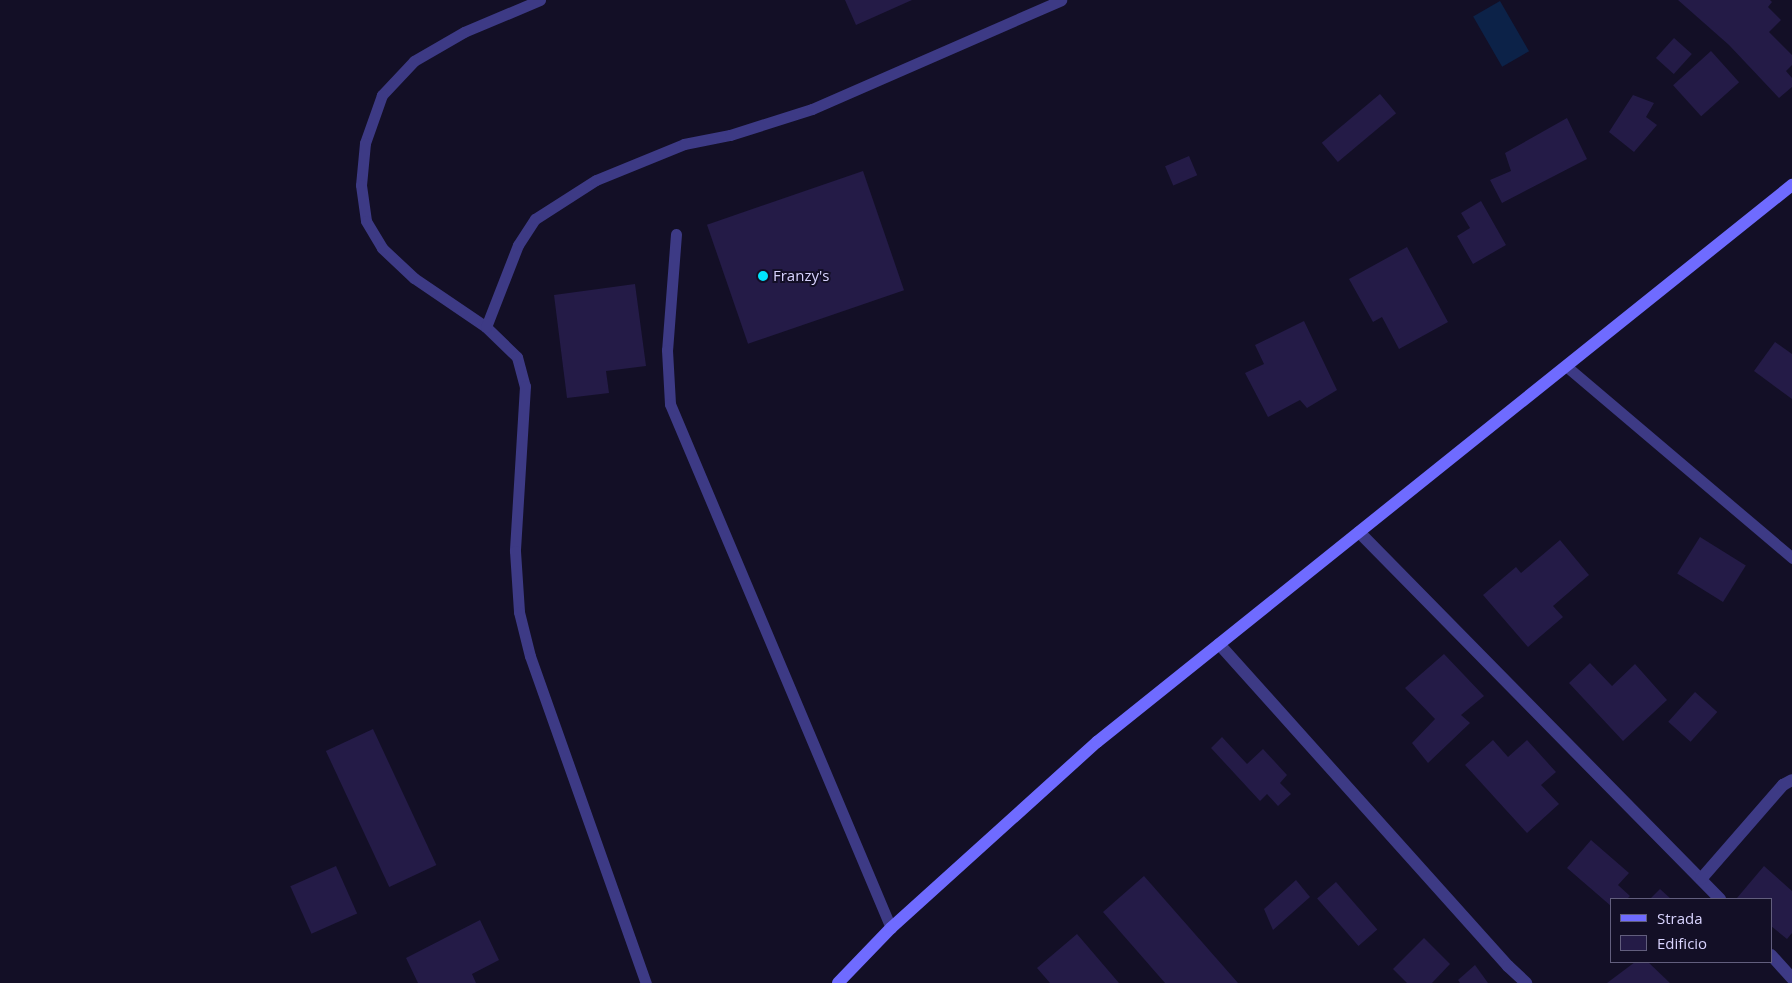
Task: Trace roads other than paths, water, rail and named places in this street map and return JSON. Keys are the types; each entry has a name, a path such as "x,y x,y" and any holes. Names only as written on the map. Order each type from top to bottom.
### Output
{"street":[{"path":"838,983 891,928 1097,742 1792,185"},
{"path":"1359,532 1719,898"},
{"path":"1219,644 1508,966 1526,983"},
{"path":"1701,879 1783,785 1792,780"},
{"path":"1772,956 1792,978"}],"lane":[{"path":"540,0 464,32 414,61 382,95 365,143 361,185 366,221 382,248 414,278 486,326 517,357 525,386 514,551 519,612 530,656 646,983"},
{"path":"486,326 518,245 535,219 596,180 684,144 730,135 812,109 1062,0"},
{"path":"676,234 667,350 670,404 891,928"},
{"path":"1566,366 1792,558"}],"water":[{"path":"1500,1 1529,51 1502,67 1473,16"}],"place":[{"name":"Franzy's","path":"763,276"}]}
